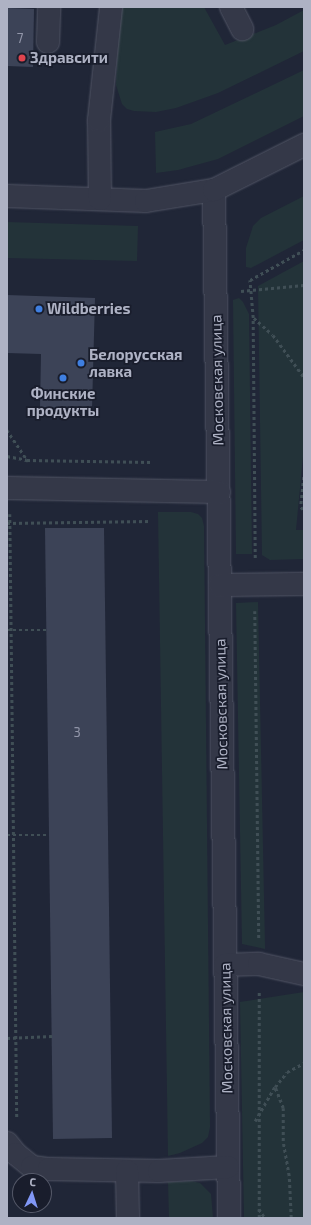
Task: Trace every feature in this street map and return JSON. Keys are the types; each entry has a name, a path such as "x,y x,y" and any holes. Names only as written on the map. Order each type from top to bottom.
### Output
{"street":[{"path":"48,42 49,7"},
{"path":"100,199 99,120 111,7"},
{"path":"231,7 242,29"},
{"path":"7,196 146,201 214,190 304,145"},
{"name":"Московская улица","path":"214,190 229,1218"},
{"path":"9,488 219,492"},
{"path":"220,585 304,584"},
{"path":"225,964 259,964 304,974"},
{"path":"7,1143 16,1154 32,1167"},
{"path":"7,1168 32,1167 49,1169 126,1171 228,1167"},
{"path":"126,1171 128,1218"}],"path":[{"path":"259,1218 259,964 253,318 250,280 304,250"},
{"path":"250,291 304,285"},
{"path":"253,318 273,335 304,377"},
{"path":"7,430 27,460"},
{"path":"7,456 27,460 151,462"},
{"path":"304,477 301,506 304,510"},
{"path":"9,488 8,522 11,630 17,1124"},
{"path":"8,522 151,521"},
{"path":"7,630 46,630"},
{"path":"7,835 49,835"},
{"path":"7,1038 52,1036"},
{"path":"291,1218 289,1176 283,1141 283,1108 275,1087 287,1072 304,1063"}],"shaded area":[{"path":"119,7 204,7 225,45 276,25 304,10 304,51 218,93 176,108 156,112 134,111 127,109 122,104 116,85"},
{"path":"304,70 304,116 218,159 178,170 156,173 155,132 191,124"},
{"path":"304,196 304,240 251,268 246,267 246,248 253,226 261,218"},
{"path":"7,222 138,226 137,261 7,258"},
{"path":"304,261 304,446 296,530 304,530 304,559 270,560 262,555 258,286"},
{"path":"239,298 243,302 249,314 252,554 236,554 233,300"},
{"path":"158,512 191,512 198,514 202,518 204,526 210,1127 208,1137 202,1143 180,1153 168,1156"},
{"path":"258,602 265,949 242,944 236,603"},
{"path":"304,992 304,1218 244,1218 240,1002"},
{"path":"192,1181 200,1183 211,1194 213,1218 169,1218 168,1182"}],"building":[{"path":"7,8 34,9 33,67 7,66"},
{"path":"7,295 95,298 92,409 40,407 41,354 7,353"},
{"path":"45,528 104,528 112,1138 53,1139"}],"place":[{"name":"Здравсити","path":"22,58"},
{"name":"Wildberries","path":"39,309"},
{"name":"Белорусская лавка","path":"81,363"},
{"name":"Финские продукты","path":"63,378"}]}
